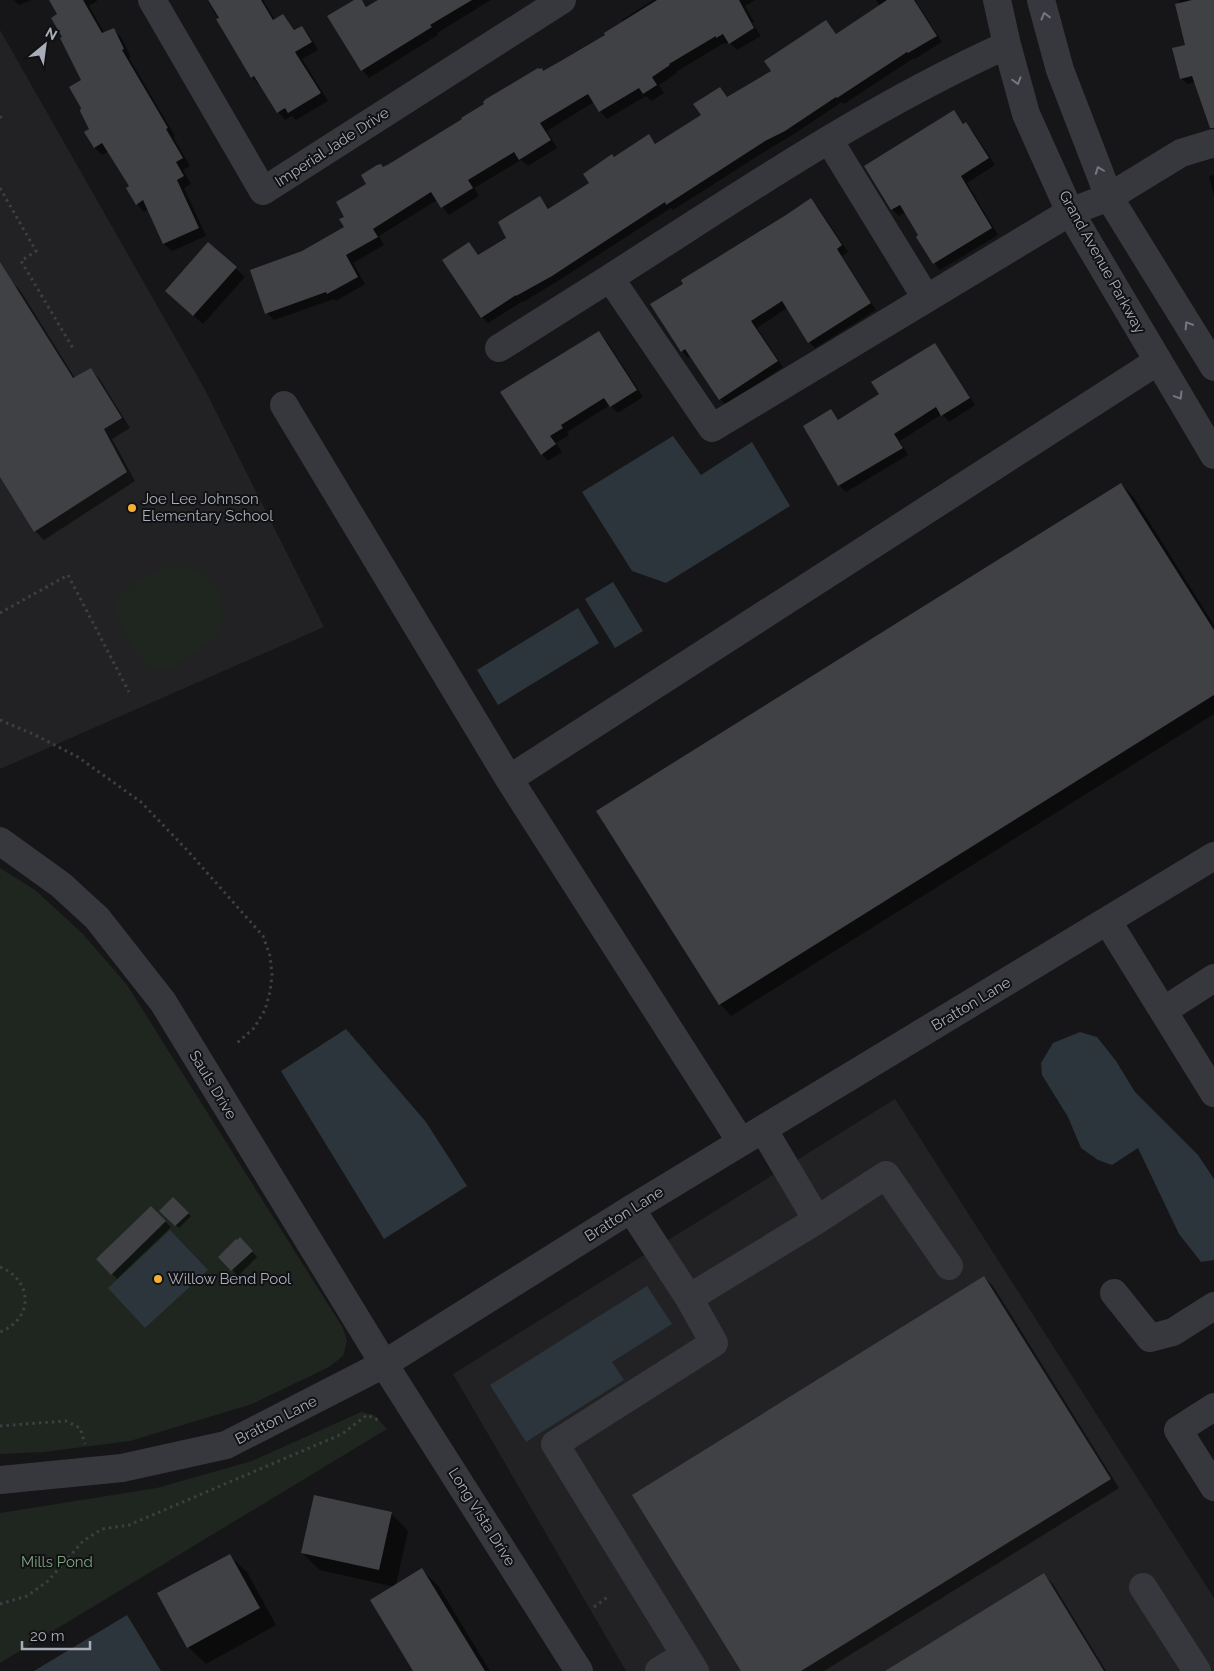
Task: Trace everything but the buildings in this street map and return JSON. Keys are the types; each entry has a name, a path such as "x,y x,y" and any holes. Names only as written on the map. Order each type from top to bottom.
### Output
{"street":[{"name":"Imperial Jade Drive","path":"152,0 263,191 562,0"},
{"name":"Grand Avenue Parkway","path":"998,0 1007,45 1026,114 1070,212 1214,455"},
{"path":"1041,0 1060,70 1109,196 1214,367"},
{"path":"499,348 829,140 945,74 1007,45"},
{"path":"829,140 926,298"},
{"path":"610,278 712,428 1070,212 1109,196 1181,153 1214,143"},
{"path":"509,778 1158,361"},
{"path":"284,405 509,778 752,1136 817,1220"},
{"name":"Sauls Drive","path":"0,841 61,885 97,918 163,1002 384,1364"},
{"name":"Bratton Lane","path":"0,1480 122,1468 226,1445 384,1364 631,1209 1108,922 1214,856"},
{"path":"1108,922 1214,1093"},
{"path":"1163,1011 1214,978"},
{"path":"689,1298 817,1220 886,1175 949,1266"},
{"path":"631,1209 689,1298 714,1343 555,1444 690,1663 659,1671"},
{"path":"1114,1293 1150,1338 1173,1332 1214,1306"},
{"name":"Long Vista Drive","path":"384,1364 579,1671"},
{"path":"1214,1406 1178,1430 1214,1487"},
{"path":"1143,1587 1196,1671"}],"path":[{"path":"0,116 3,122"},
{"path":"0,188 36,251 21,261 74,350"},
{"path":"0,613 68,574 129,692"},
{"path":"0,720 78,757 141,802 187,850 263,936 270,956 272,975 270,992 265,1010 254,1028 237,1043"},
{"path":"0,1267 18,1278 26,1298 24,1310 19,1319 11,1327 0,1332"},
{"path":"0,1604 27,1596 48,1581 83,1541 102,1529 129,1525 342,1434 367,1415 378,1420"},
{"path":"0,1426 66,1421 80,1428 85,1444"},
{"path":"594,1606 609,1596"}],"shaded area":[{"name":"Joe Lee Johnson Elementary School","path":"0,30 204,388 324,627 0,769"},
{"path":"673,436 701,475 752,442 790,506 666,583 632,571 582,492"},
{"path":"613,582 643,631 615,648 585,599"},
{"path":"578,608 599,643 498,705 477,670"},
{"path":"346,1029 426,1122 467,1186 384,1239 281,1071"},
{"path":"1080,1032 1097,1037 1116,1061 1135,1092 1198,1155 1214,1179 1214,1260 1201,1262 1179,1234 1138,1148 1112,1165 1098,1160 1081,1148 1068,1117 1042,1075 1041,1063 1053,1043"},
{"path":"895,1099 1214,1598 1214,1671 626,1671 453,1374"},
{"name":"Willow Bend Pool","path":"170,1230 208,1270 145,1328 108,1288"},
{"path":"647,1286 672,1324 612,1362 624,1380 526,1442 490,1385"},
{"path":"127,1615 161,1671 34,1671"}],"green space":[{"path":"183,566 205,574 215,584 221,597 223,612 221,626 215,637 194,654 163,671 154,670 148,667 136,654 122,629 114,608 117,599 124,589 164,567"},
{"path":"0,868 35,890 83,934 127,985 343,1328 347,1341 343,1356 329,1367 252,1404 130,1441 44,1452 0,1454"},
{"name":"Mills Pond","path":"361,1412 374,1415 387,1429 0,1663 0,1513 157,1488 252,1461"}],"place":[{"name":"Joe Lee Johnson Elementary School","path":"132,508"},
{"name":"Willow Bend Pool","path":"158,1279"}]}
